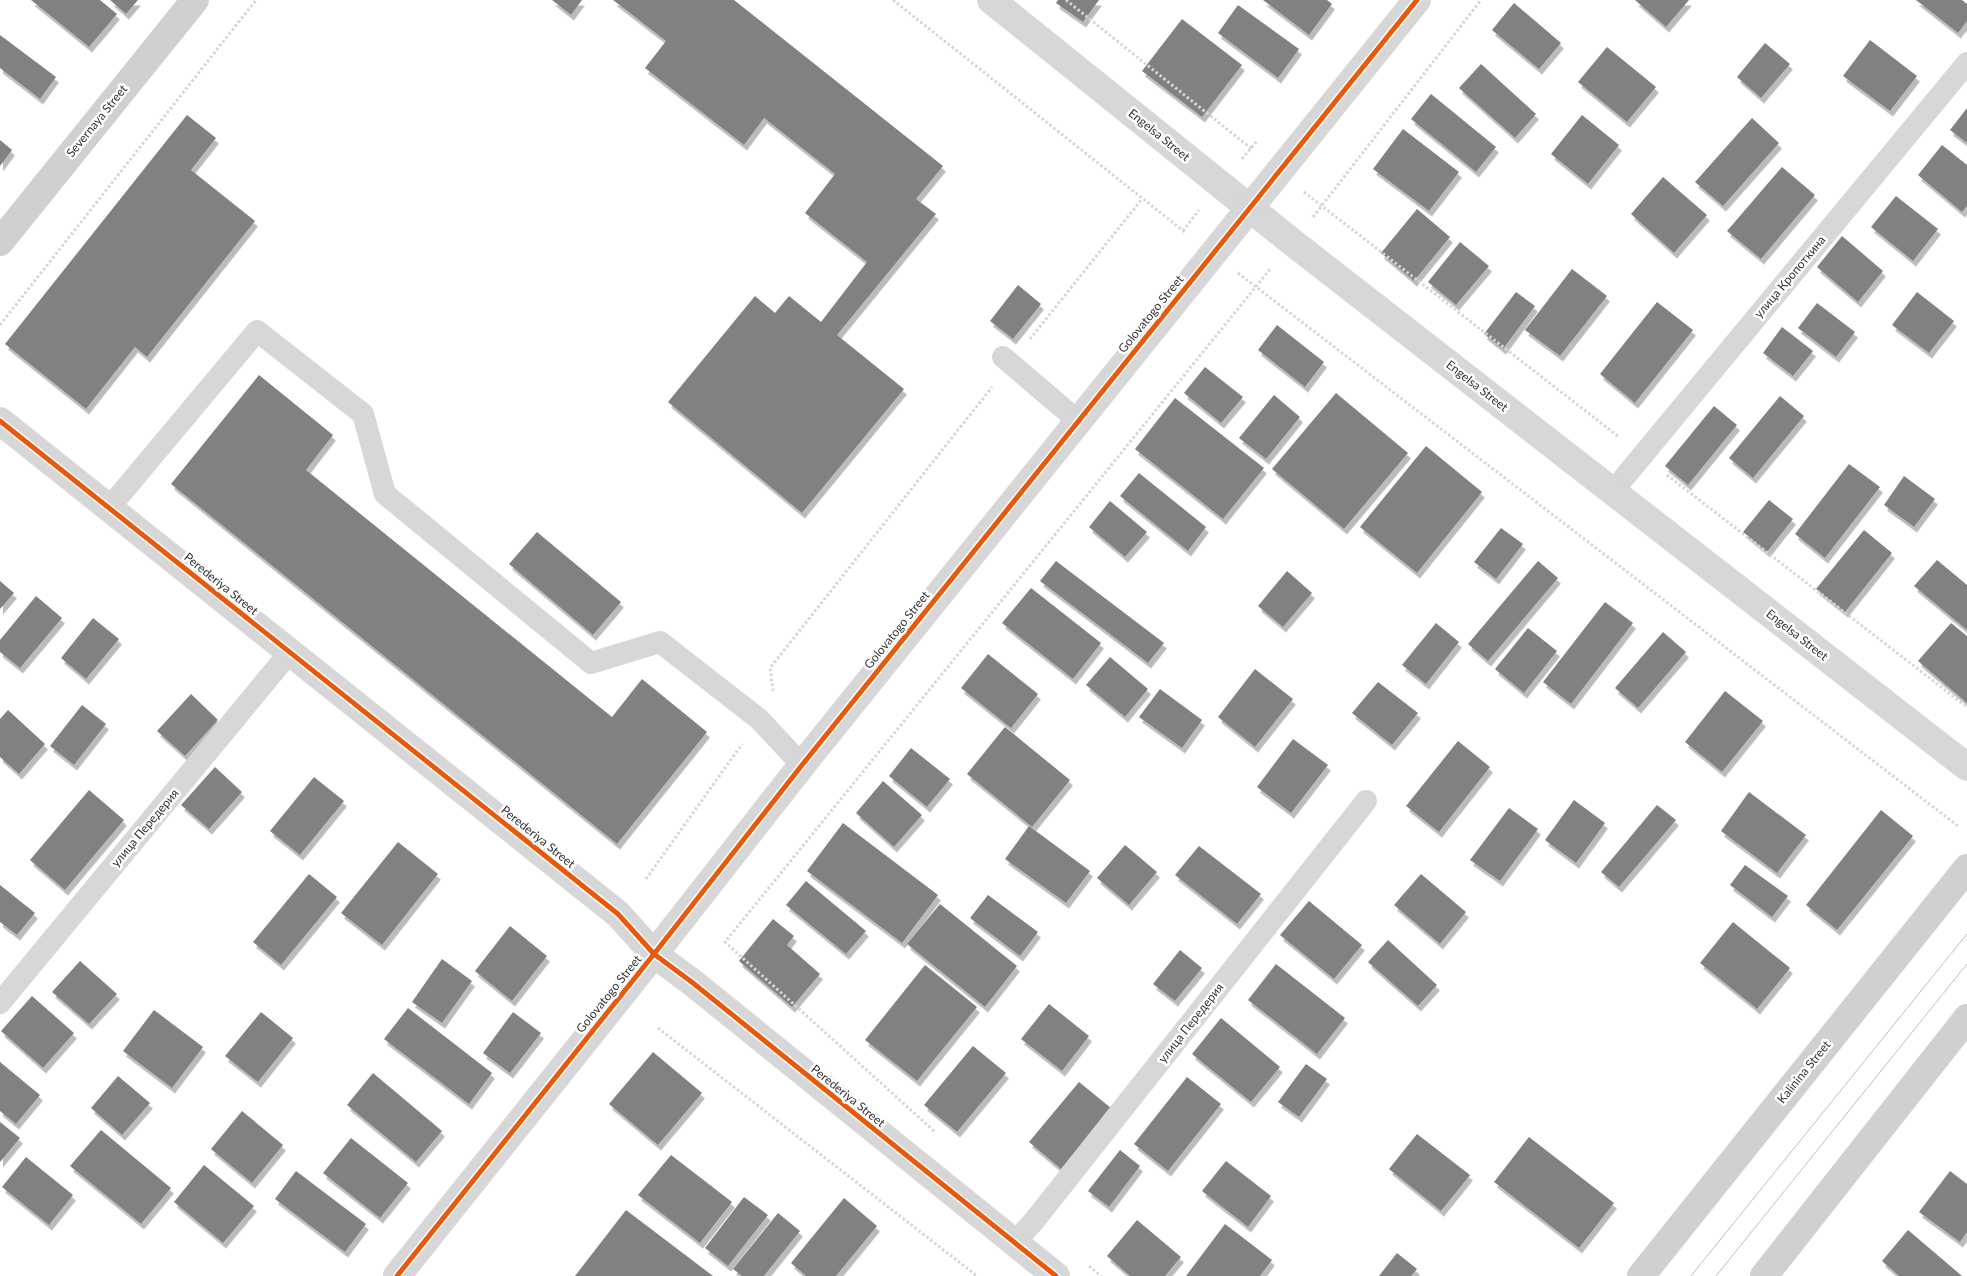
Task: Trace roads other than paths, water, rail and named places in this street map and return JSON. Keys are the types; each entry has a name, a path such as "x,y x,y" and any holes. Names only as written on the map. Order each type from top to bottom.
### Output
{"main road":[{"name":"Severnaya Street","path":"0,242 195,0"},
{"name":"Kalinina Street","path":"1641,1276 1967,868"},
{"path":"1764,1276 1967,1018"}],"street":[{"name":"Engelsa Street","path":"991,0 1292,242 1967,767"},
{"name":"Golovatogo Street","path":"398,1276 802,765 1417,0"},
{"name":"Perederiya Street","path":"0,421 618,914 654,954 693,983 1056,1276"}],"lane":[{"name":"улица Кропоткина","path":"1613,491 1967,63"},
{"path":"109,508 257,331 363,414 385,494 591,662 660,642 759,719 802,765"},
{"path":"1007,360 1078,421"},
{"name":"улица Передерия","path":"0,1003 290,652"},
{"name":"улица Передерия","path":"1014,1243 1046,1206 1366,801"}],"tram line":[{"path":"1691,1276 1967,934"},
{"path":"1716,1276 1967,964"}]}
